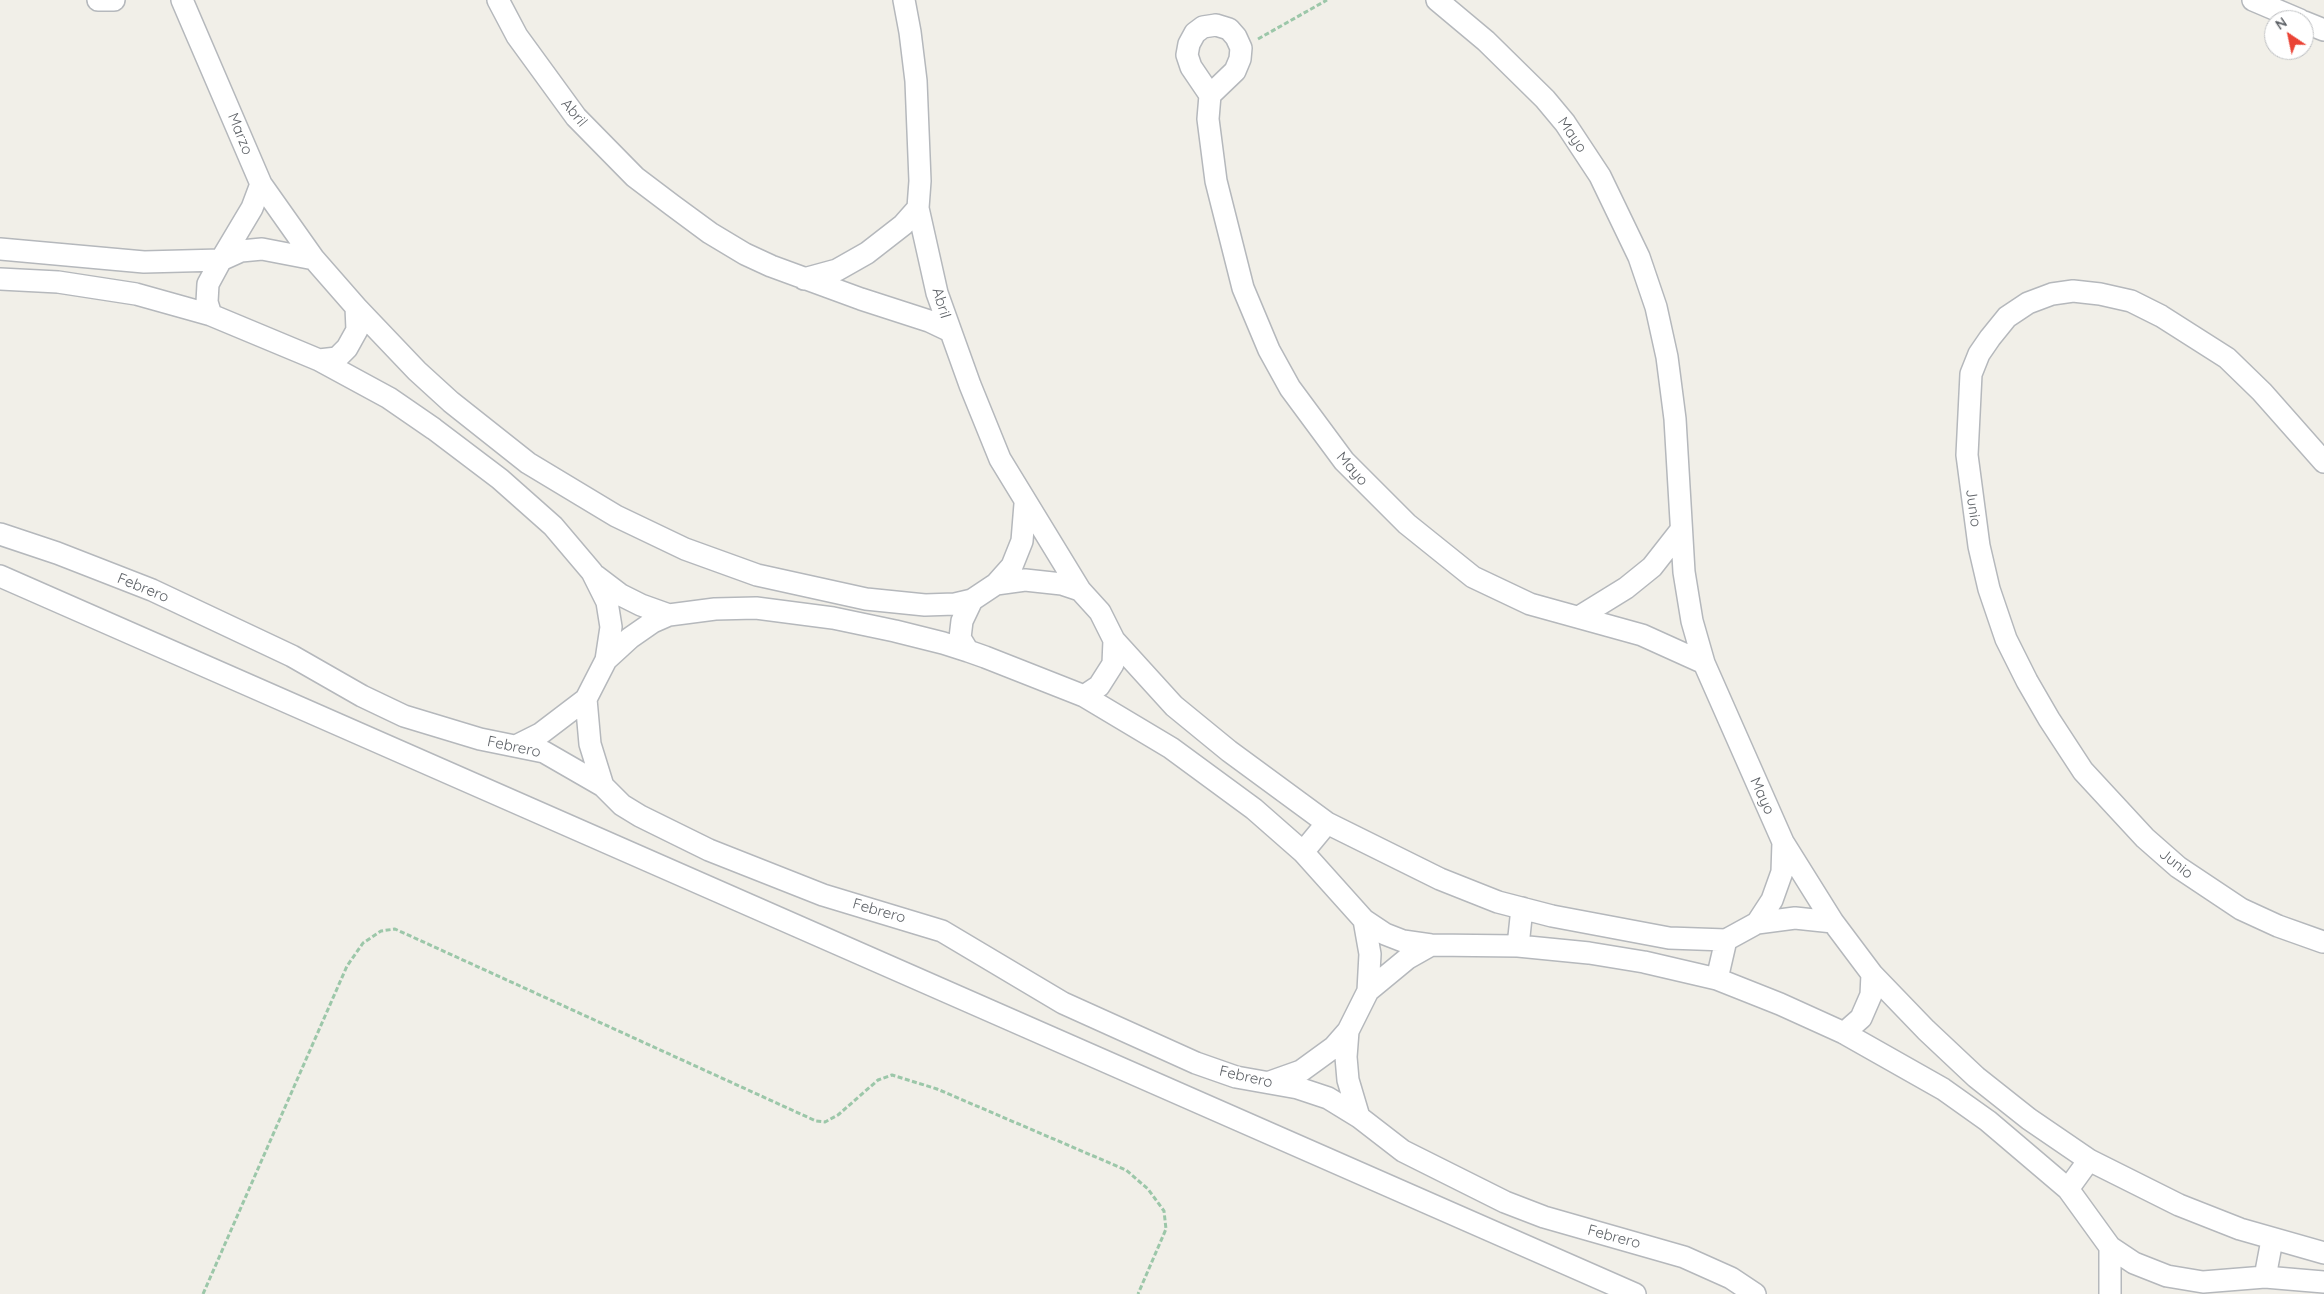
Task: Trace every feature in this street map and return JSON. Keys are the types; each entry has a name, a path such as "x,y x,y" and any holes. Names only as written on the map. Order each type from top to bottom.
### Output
{"street":[{"path":"98,0 114,0"},
{"name":"Marzo","path":"182,0 261,184 314,259 416,372 528,463 616,516 685,549 757,575 866,599 925,605 955,604 972,600"},
{"name":"Abril","path":"498,0 517,36 549,83 576,117 635,177 710,233 745,254 804,279 929,321 950,331"},
{"name":"Abril","path":"904,0 916,81 920,163 918,208 938,293 950,331 1000,459 1080,590"},
{"name":"Mayo","path":"1437,0 1486,41 1544,99 1565,124 1600,176 1640,257 1656,307 1667,358 1675,419 1684,572 1692,621 1704,663 1783,842 1833,922 1872,974 1926,1030 1976,1076 2029,1119 2089,1160 2179,1205 2272,1240 2324,1253"},
{"path":"2253,0 2276,10"},
{"path":"1216,25 1229,30 1236,37 1241,48 1240,59 1235,71 1210,95 1190,67 1187,55 1194,33 1204,27 1216,25"},
{"name":"Mayo","path":"1210,95 1208,119 1216,181 1243,288 1269,350 1313,421 1344,461 1373,492 1443,555 1473,576 1498,590 1530,604 1642,635 1704,663"},
{"path":"211,314 207,302 208,284 252,208 261,184"},
{"path":"804,279 836,270 867,253 903,225 918,208"},
{"path":"0,249 144,262 221,260 241,251 262,248 314,259"},
{"path":"0,279 58,282 136,294 211,314 319,360 389,398 500,479 553,526 592,572 621,595 641,606 669,615"},
{"name":"Junio","path":"2324,462 2262,392 2227,358 2161,316 2131,302 2116,298 2074,291 2052,294 2028,303 2008,317 1990,338 1979,354 1971,374 1967,456 1978,546 1989,590 2006,639 2049,719 2083,772 2145,838 2178,867 2241,909 2278,926 2324,942"},
{"path":"319,360 336,358 347,348 357,330 356,306"},
{"path":"543,517 553,495 564,486"},
{"path":"968,652 960,638 962,621 972,600 996,584 1012,566 1022,541 1026,504"},
{"path":"1579,617 1626,588 1652,567 1681,530"},
{"name":"Febrero","path":"0,534 57,553 152,590 292,656 362,696 404,716 480,740 544,752 603,786 622,805 640,816 709,850 823,895 942,931 1037,988 1079,1010 1203,1066 1236,1077 1298,1088 1328,1098 1359,1118 1403,1152 1505,1202 1544,1217 1684,1257 1731,1278 1755,1294"},
{"path":"516,746 540,734 586,699 606,660 611,627 607,602 592,572"},
{"path":"756,608 760,596 757,575"},
{"path":"0,576 1635,1294"},
{"path":"996,584 1025,580 1062,584 1080,590 1100,612 1114,640 1174,706 1265,778 1327,823 1374,848 1440,879 1498,902 1552,916 1669,938 1726,940 1757,923 1795,918 1833,922"},
{"path":"606,660 630,638 653,622 669,615 715,609 756,608 833,618 895,630 968,652 1084,696 1178,753 1254,809 1303,852 1364,920 1385,934 1403,941 1431,945 1518,946 1608,956 1717,979 1780,1004 1844,1033 1943,1089 1988,1121 2068,1189 2110,1247 2134,1263 2167,1276 2202,1282 2265,1277 2324,1282"},
{"path":"1084,696 1099,686 1113,664 1114,640"},
{"path":"586,699 590,744 603,786"},
{"path":"1303,852 1327,823"},
{"path":"1757,923 1772,900 1782,872 1783,842"},
{"path":"1518,946 1522,908"},
{"path":"1269,1082 1307,1067 1334,1047 1348,1031 1368,991 1370,954 1364,920"},
{"path":"1717,979 1726,940"},
{"path":"1368,991 1408,958 1431,945"},
{"path":"1844,1033 1861,1018 1872,996 1872,974"},
{"path":"1348,1031 1346,1057 1348,1080 1359,1118"},
{"path":"2068,1189 2089,1160"},
{"path":"2265,1277 2272,1240"},
{"path":"2110,1247 2110,1294"},
{"path":"2184,1294 2202,1282"}],"path":[{"path":"1241,48 1327,0"},
{"path":"203,1294 347,966 363,943 382,931 395,929 816,1121 825,1122 838,1115 878,1080 892,1075 937,1089 1126,1170 1154,1196 1164,1212 1166,1229 1138,1294"}]}
